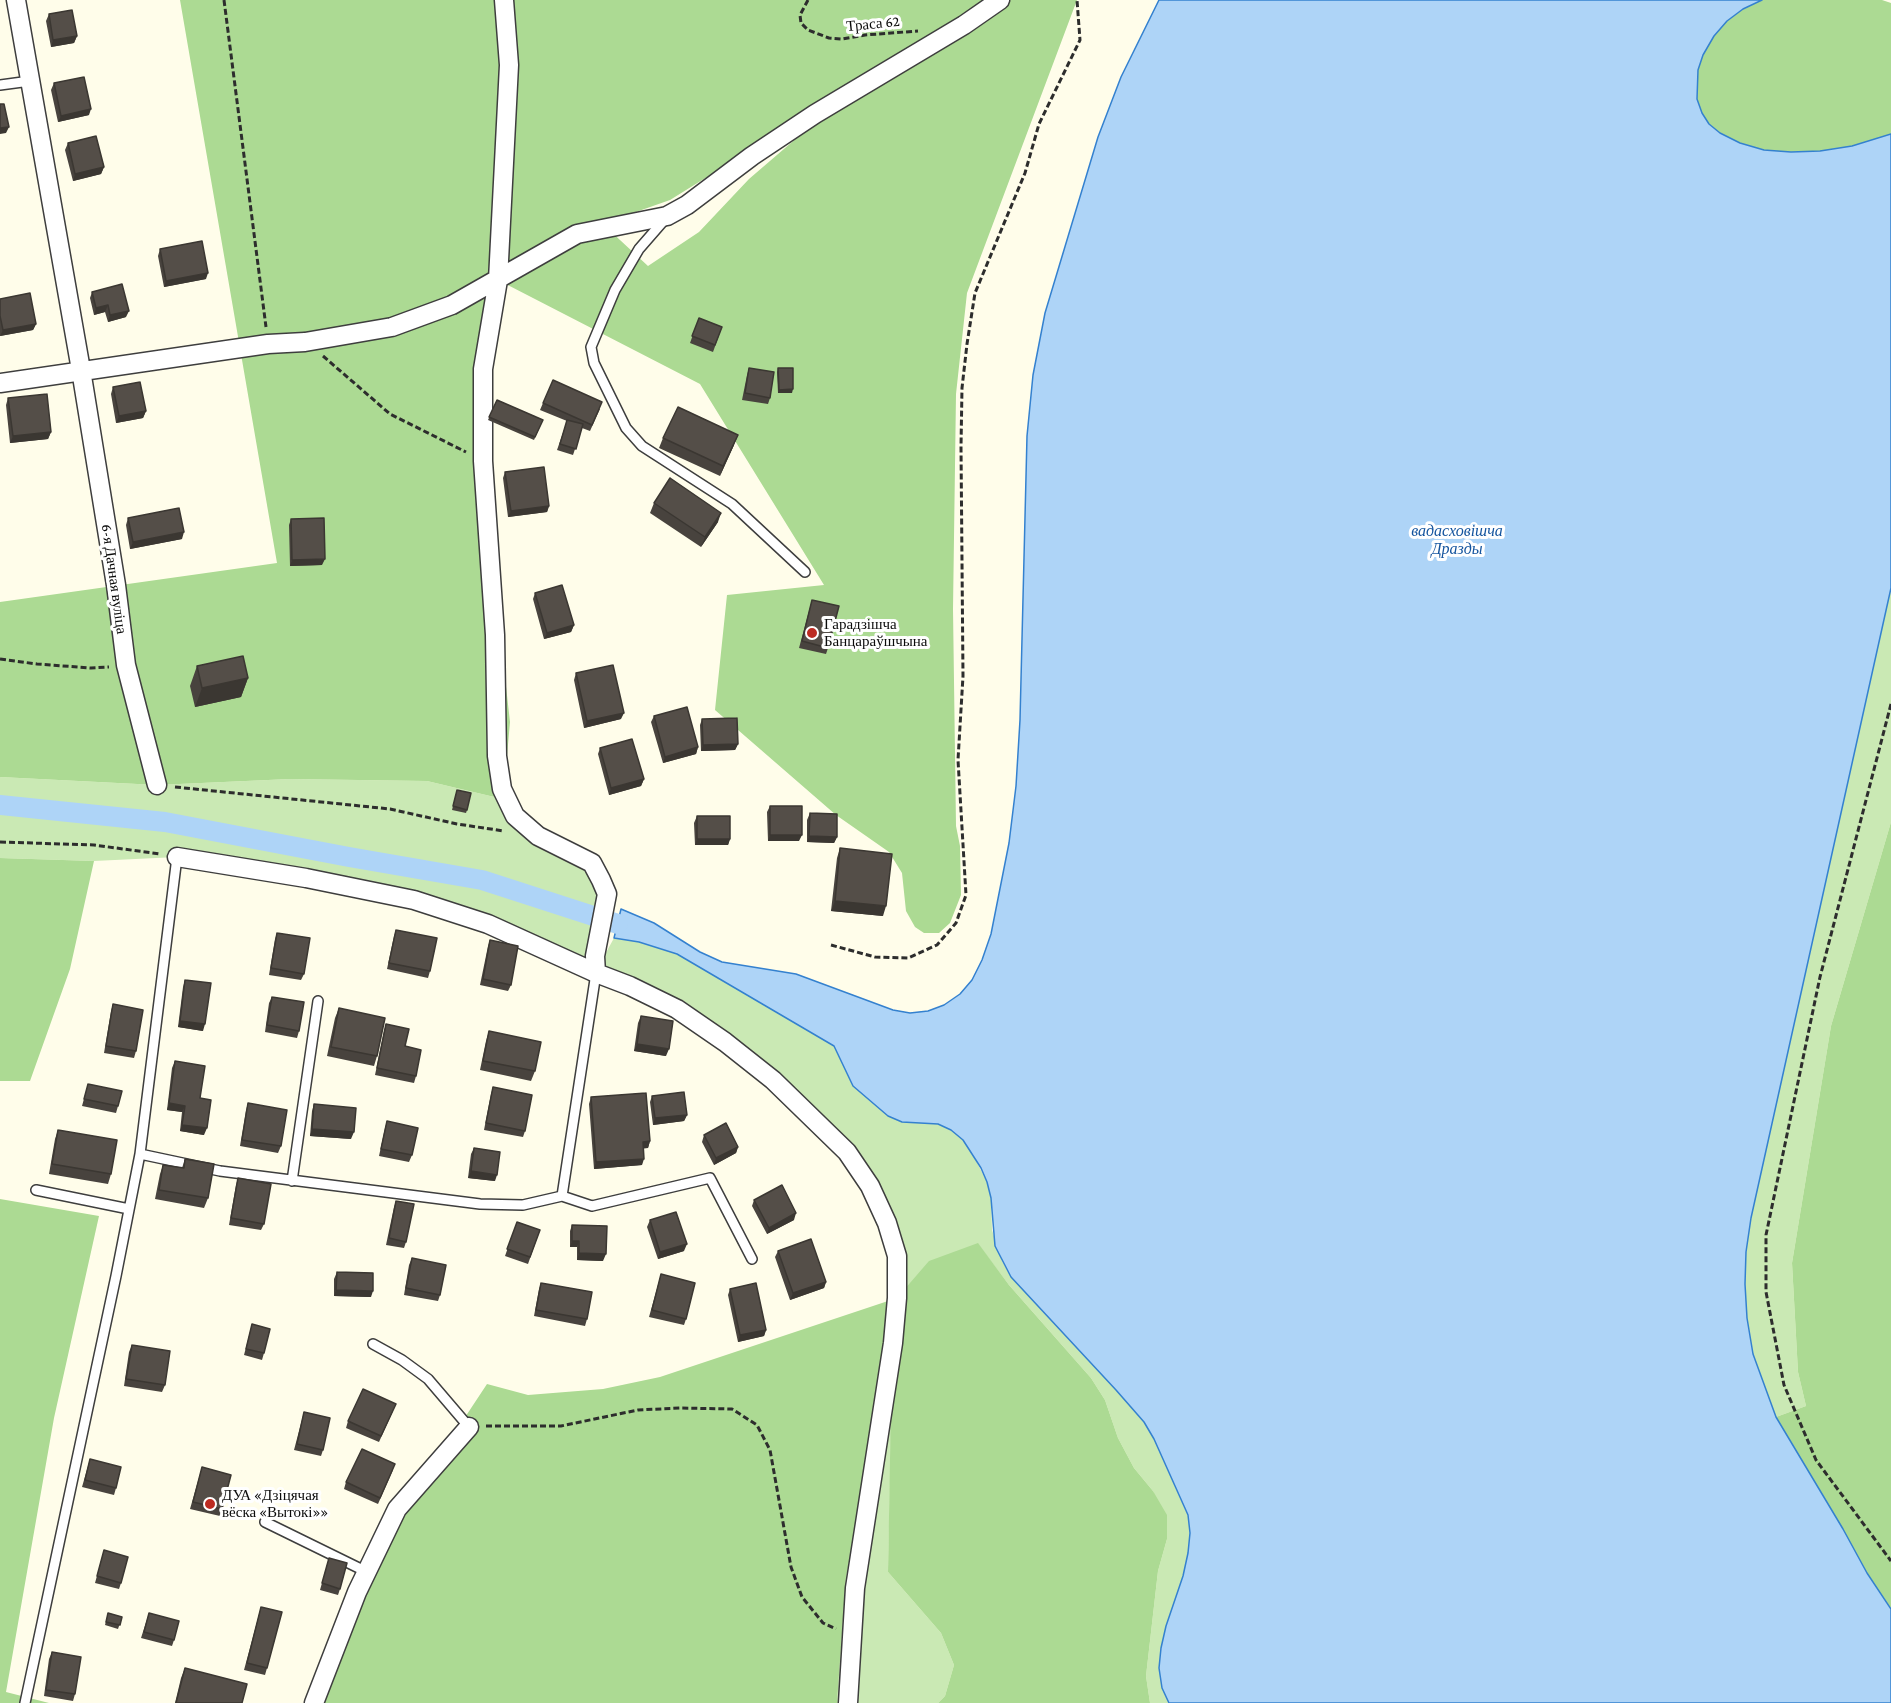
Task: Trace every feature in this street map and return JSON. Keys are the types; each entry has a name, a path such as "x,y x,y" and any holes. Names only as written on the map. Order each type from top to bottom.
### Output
{"street":[{"name":"6-я Дачная вуліца","path":"16,0 115,575 126,665 157,785"},
{"path":"504,0 509,65 498,280 483,369 483,461 495,635 497,756 502,789 515,816 538,836 592,863 607,894 595,964"},
{"path":"0,383 268,344 305,342 392,327 452,305 577,234 667,216 687,205 752,156 815,114 964,26 1000,0"},
{"path":"177,857 414,900 488,924 595,964 630,986 676,1009 725,1042 773,1080 847,1152 870,1186 887,1223 897,1256 897,1298 883,1410 855,1588 848,1703"},
{"path":"314,1703 367,1572 397,1509 469,1426"}],"lane":[{"path":"0,85 30,81"},
{"path":"667,216 639,249 615,290 591,347 594,363 626,428 642,446 732,504 805,572"},
{"path":"25,1703 140,1154 177,857"},
{"path":"562,1196 595,964"},
{"path":"292,1181 318,1001"},
{"path":"140,1154 220,1171 480,1204 523,1204 562,1196 592,1206 710,1178 752,1258"},
{"path":"36,1190 129,1209"},
{"path":"373,1344 402,1360 428,1379 469,1426"},
{"path":"265,1522 367,1572"}],"path":[{"path":"224,0 268,344"},
{"name":"Траса 62","path":"808,0 800,15 801,23 808,30 829,38 842,39 923,31"},
{"path":"831,945 875,957 908,958 937,945 956,923 966,895 958,760 963,676 962,388 967,344 975,293 1025,173 1039,124 1080,40 1077,0"},
{"path":"305,342 348,376 390,414 483,461"},
{"path":"0,659 91,668 126,665"},
{"path":"1891,704 1820,977 1766,1236 1766,1292 1784,1385 1816,1460 1891,1561"},
{"path":"157,785 390,808 457,824 538,836"},
{"path":"0,842 94,845 142,850 177,857"},
{"path":"469,1426 561,1426 638,1410 680,1407 732,1409 757,1425 770,1450 791,1567 802,1597 823,1623 851,1636"}],"green space":[{"path":"180,0 992,0 670,200 633,213 606,227 648,266 699,232 749,179 820,118 972,31 1009,0 1077,0 967,293 956,394 953,609 956,826 960,846 961,895 950,923 939,933 924,933 915,927 906,911 902,873 889,852 836,815 715,710 727,595 824,585 700,384 498,280 483,461 486,509 510,722 505,778 507,800 427,781 290,779 157,785 0,777 0,602 277,563"},
{"path":"1762,0 1882,0 1891,3 1891,134 1852,146 1820,151 1791,152 1764,150 1740,143 1720,133 1709,124 1697,99 1698,70 1703,55 1714,36 1727,21 1743,9"},
{"path":"1891,588 1891,822 1831,1026 1792,1263 1798,1372 1806,1406 1776,1417 1753,1354 1747,1318 1746,1252 1751,1218"},
{"path":"0,777 157,785 290,779 427,781 507,800 601,880 596,971 614,938 639,942 677,954 834,1046 853,1086 888,1116 902,1122 938,1124 951,1130 963,1140 972,1153 987,1182 991,1198 992,1230 1002,1261 1011,1277 1144,1422 1154,1439 1188,1516 1190,1533 1188,1553 1161,1648 1159,1668 1162,1688 1169,1703 1150,1703 1146,1676 1158,1571 1167,1539 1153,1491 1134,1468 1118,1438 1105,1400 1091,1378 1009,1285 978,1244 897,1298 897,1256 870,1186 725,1042 488,924 177,857 94,861 0,858"},
{"path":"1891,822 1891,1609 1867,1573 1776,1417 1806,1406 1798,1372 1792,1263 1831,1026"},
{"path":"0,858 94,861 70,969 30,1081 0,1081"},
{"path":"0,1199 99,1216 54,1418 6,1692 49,1703 0,1703"},
{"path":"978,1243 1009,1285 1091,1378 1105,1400 1118,1438 1134,1468 1153,1491 1167,1515 1167,1539 1158,1571 1146,1676 1150,1703 938,1703 945,1696 954,1665 941,1633 888,1572 892,1347 846,1577 837,1703 314,1703 357,1592 448,1443 487,1384 528,1395 603,1389 660,1377 897,1298 929,1261"},
{"path":"893,1343 888,1572 941,1633 954,1665 945,1696 938,1703 837,1703 846,1577"}],"water":[{"name":"вадасховішча Дразды","path":"1159,0 1762,0 1743,9 1727,21 1714,36 1703,55 1698,70 1697,99 1709,124 1720,133 1740,143 1764,150 1791,152 1820,151 1852,146 1891,134 1891,588 1751,1218 1746,1252 1745,1284 1747,1318 1753,1354 1776,1417 1867,1573 1891,1609 1891,1703 1169,1703 1162,1688 1159,1668 1161,1648 1188,1553 1190,1533 1188,1515 1144,1422 1011,1277 995,1246 991,1198 987,1182 963,1140 951,1130 938,1124 902,1122 888,1116 853,1086 834,1046 677,954 639,942 614,938 621,909 654,923 700,952 722,962 796,974 893,1010 910,1013 928,1011 944,1005 960,994 972,980 991,934 1009,843 1016,786 1020,720 1027,436 1033,375 1045,313 1098,137 1121,77"}],"building":[{"path":"72,10 77,36 53,40 49,14"},
{"path":"84,77 91,109 61,116 54,83"},
{"path":"0,104 4,104 9,127 0,128"},
{"path":"96,136 104,167 75,174 68,143"},
{"path":"202,241 208,273 166,281 160,249"},
{"path":"122,284 129,311 110,315 108,305 96,308 92,292"},
{"path":"30,293 36,324 3,330 0,299"},
{"path":"699,318 722,327 715,345 692,336"},
{"path":"749,368 774,372 770,398 745,393"},
{"path":"778,368 793,368 793,389 779,390"},
{"path":"553,380 602,402 592,425 543,403"},
{"path":"140,382 146,411 119,416 113,387"},
{"path":"47,394 51,432 13,436 8,398"},
{"path":"497,400 543,420 535,437 489,417"},
{"path":"678,407 738,435 723,466 663,438"},
{"path":"567,420 583,424 576,449 560,444"},
{"path":"544,467 549,506 511,511 505,472"},
{"path":"670,478 721,513 705,537 654,503"},
{"path":"179,508 184,532 133,542 128,518"},
{"path":"324,518 325,559 292,560 291,519"},
{"path":"562,585 574,625 547,633 535,593"},
{"path":"812,600 839,606 828,648 802,641"},
{"path":"243,656 248,678 202,688 197,666"},
{"path":"613,665 624,713 587,721 576,673"},
{"path":"687,707 698,747 665,757 654,716"},
{"path":"737,718 738,744 703,745 702,719"},
{"path":"632,739 644,779 611,788 600,748"},
{"path":"457,790 471,793 467,810 453,806"},
{"path":"770,806 802,806 802,835 770,835"},
{"path":"810,813 837,814 837,837 809,836"},
{"path":"697,816 730,816 730,839 697,839"},
{"path":"840,848 892,854 886,906 835,901"},
{"path":"396,930 437,938 430,971 389,963"},
{"path":"277,933 310,938 304,974 271,968"},
{"path":"490,940 518,946 511,985 483,979"},
{"path":"185,980 211,983 205,1024 180,1021"},
{"path":"272,997 304,1002 299,1031 267,1025"},
{"path":"113,1004 143,1010 136,1051 106,1046"},
{"path":"339,1008 385,1018 377,1056 331,1047"},
{"path":"641,1016 673,1021 669,1049 637,1044"},
{"path":"386,1024 409,1029 405,1046 421,1050 416,1076 377,1068"},
{"path":"489,1031 541,1042 535,1071 483,1061"},
{"path":"175,1061 205,1066 200,1098 211,1100 207,1128 182,1125 185,1106 169,1103"},
{"path":"88,1084 122,1091 118,1106 84,1099"},
{"path":"493,1087 532,1095 525,1131 486,1123"},
{"path":"684,1092 687,1115 655,1118 652,1096"},
{"path":"646,1093 650,1141 643,1142 644,1159 596,1162 591,1097"},
{"path":"248,1103 287,1110 281,1146 242,1140"},
{"path":"314,1104 356,1108 354,1132 312,1129"},
{"path":"387,1121 418,1128 412,1155 381,1149"},
{"path":"726,1123 738,1147 716,1158 704,1135"},
{"path":"58,1130 117,1140 111,1174 52,1164"},
{"path":"474,1148 500,1152 497,1175 471,1171"},
{"path":"185,1159 214,1164 208,1198 159,1190 163,1165 184,1168"},
{"path":"238,1178 271,1184 264,1224 231,1218"},
{"path":"782,1185 796,1213 769,1228 754,1200"},
{"path":"396,1201 414,1204 406,1242 389,1238"},
{"path":"676,1212 687,1244 660,1252 650,1220"},
{"path":"517,1222 540,1230 530,1257 507,1249"},
{"path":"572,1225 607,1226 606,1254 579,1253 579,1241 572,1241"},
{"path":"811,1239 826,1282 793,1293 778,1251"},
{"path":"412,1258 446,1265 440,1295 406,1288"},
{"path":"337,1272 373,1273 373,1291 336,1290"},
{"path":"661,1274 695,1283 686,1319 652,1310"},
{"path":"541,1283 592,1292 587,1319 536,1310"},
{"path":"756,1283 766,1330 740,1335 730,1289"},
{"path":"252,1324 270,1329 264,1353 246,1349"},
{"path":"132,1345 170,1351 165,1385 126,1379"},
{"path":"363,1389 396,1404 381,1436 348,1421"},
{"path":"304,1412 330,1418 323,1450 297,1444"},
{"path":"362,1449 395,1464 380,1498 346,1482"},
{"path":"90,1459 121,1467 116,1488 85,1480"},
{"path":"202,1467 231,1475 222,1509 193,1502"},
{"path":"104,1550 128,1557 121,1583 97,1576"},
{"path":"329,1558 347,1563 340,1589 322,1583"},
{"path":"261,1607 282,1612 267,1668 247,1663"},
{"path":"108,1613 122,1617 120,1625 106,1622"},
{"path":"149,1613 179,1621 174,1640 144,1632"},
{"path":"52,1652 81,1657 75,1694 46,1690"},
{"path":"185,1668 247,1684 242,1703 176,1703"}],"waterway":[{"path":"0,805 165,822 482,880 618,924"}],"place":[{"name":"Гарадзішча Банцараўшчына","path":"812,633"},
{"name":"ДУА «Дзіцячая вёска «Вытокі»»","path":"210,1504"}]}
